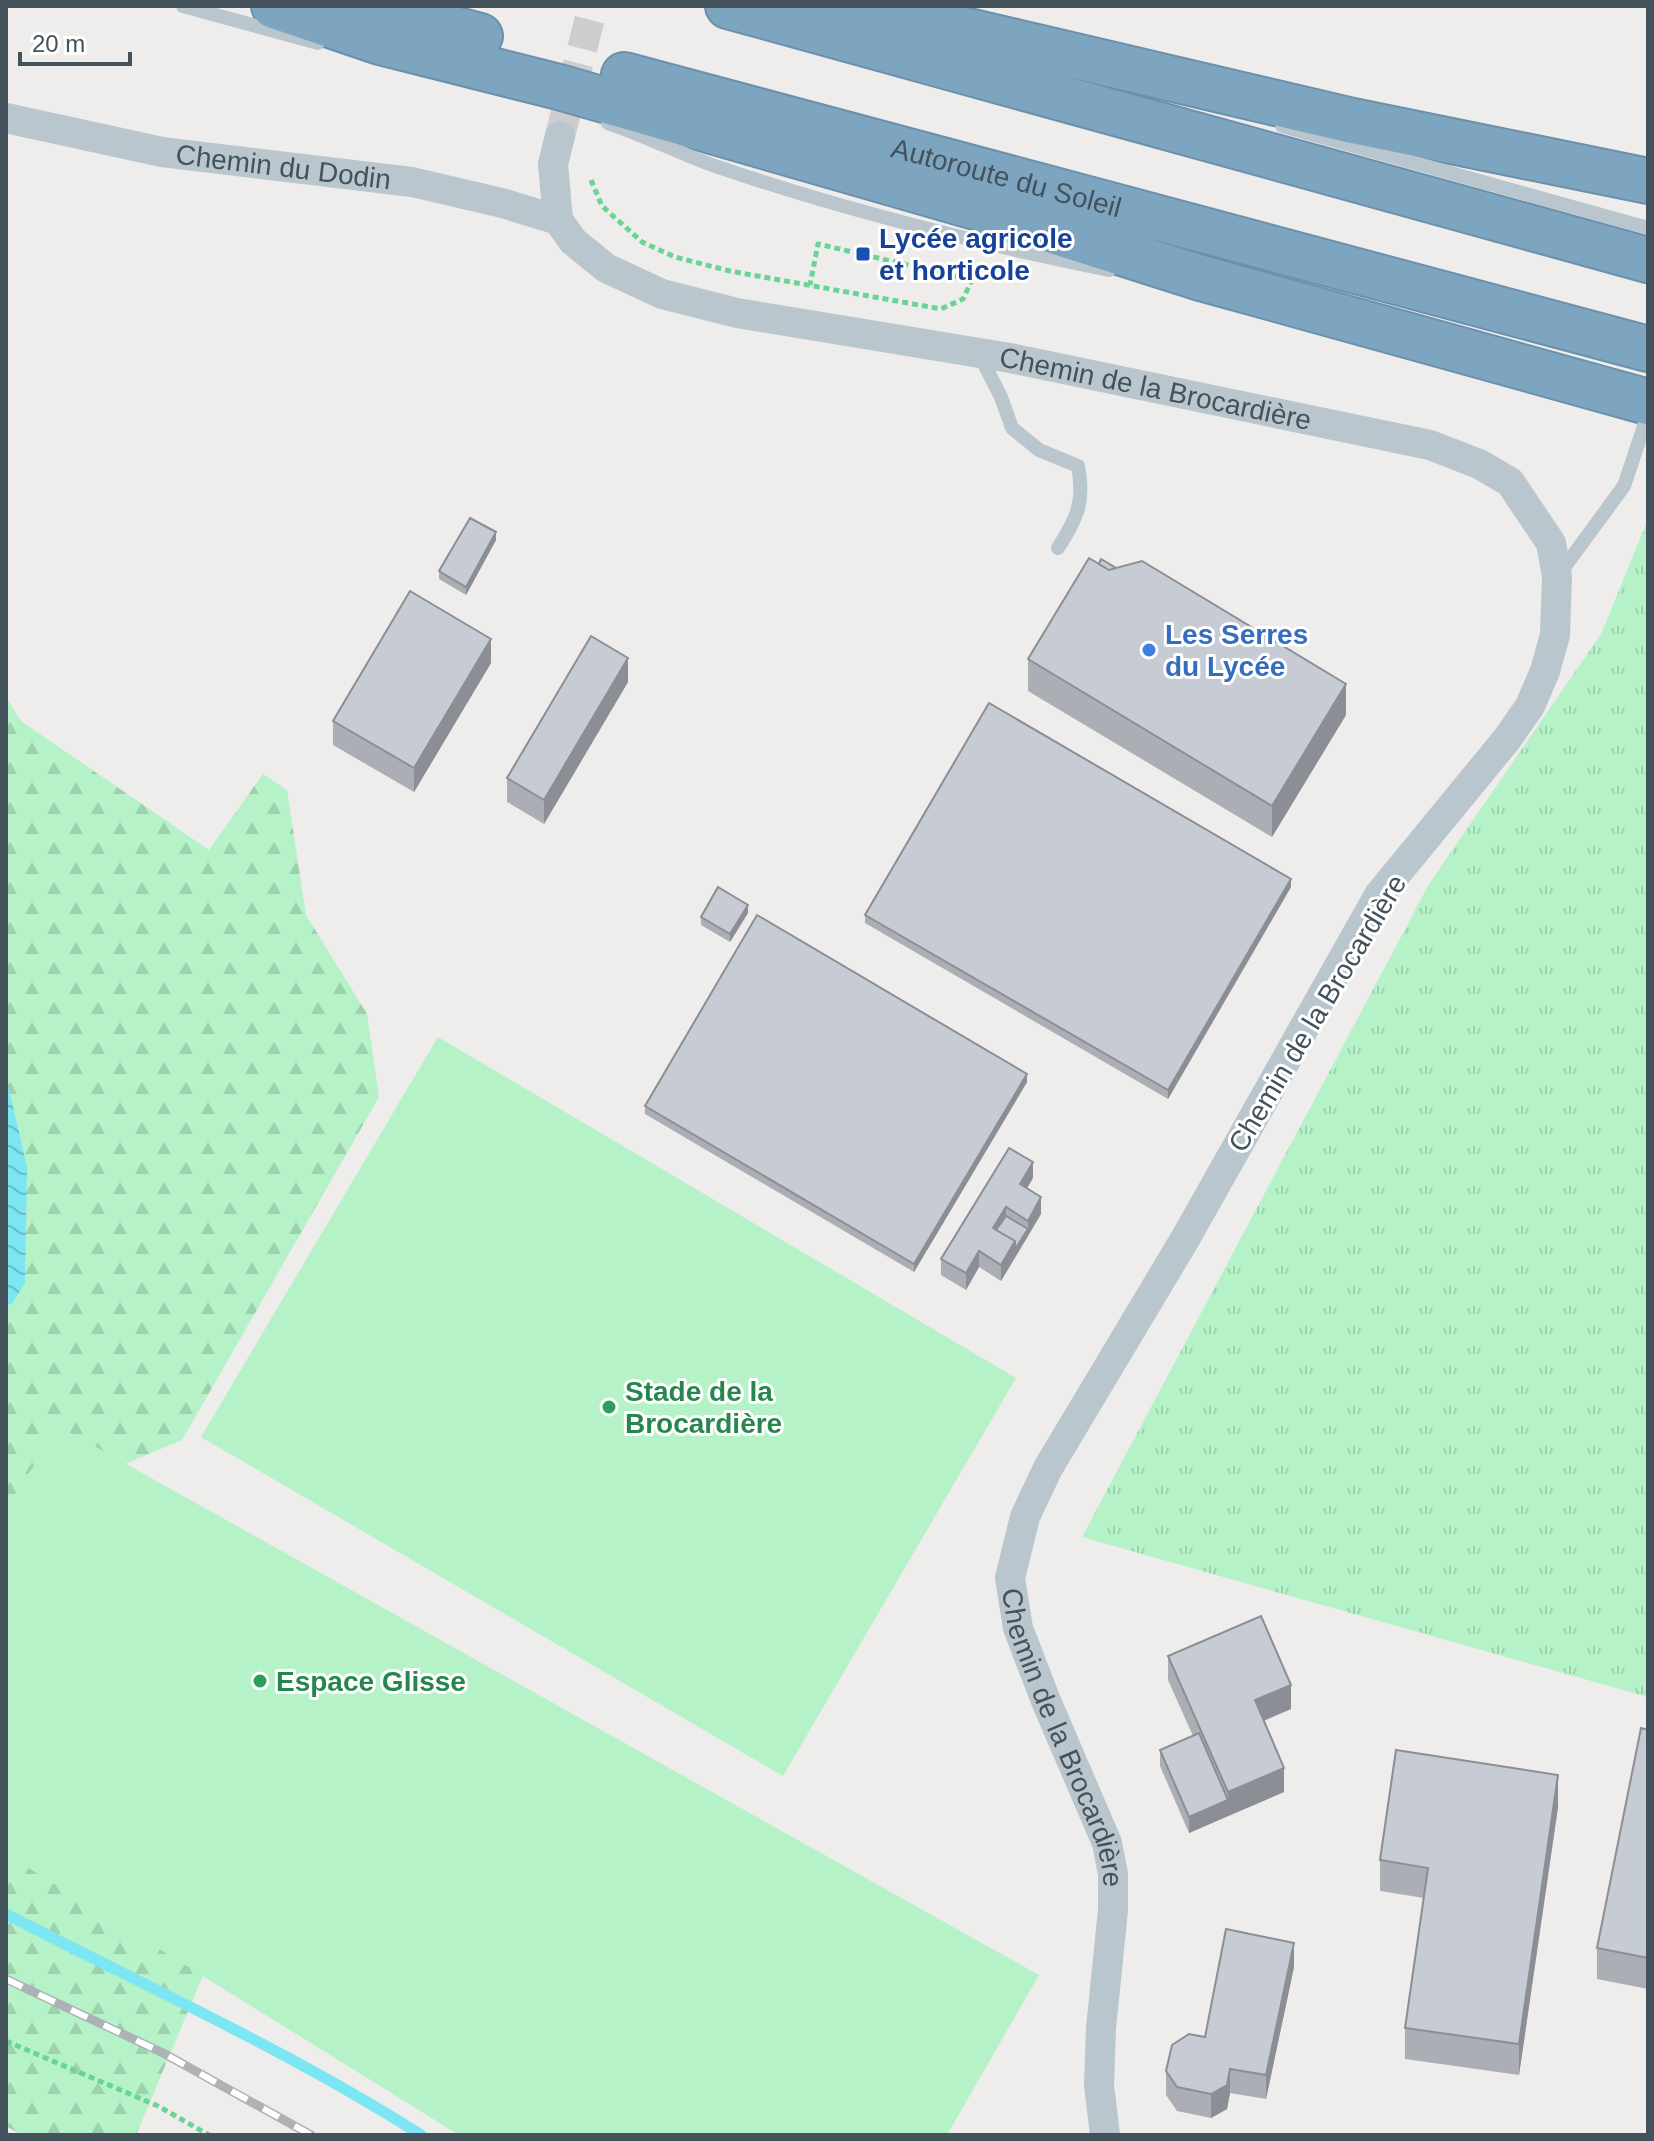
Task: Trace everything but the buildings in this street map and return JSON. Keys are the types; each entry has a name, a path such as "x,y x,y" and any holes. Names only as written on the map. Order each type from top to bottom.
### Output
{"highway":[{"path":"274,6 380,42 559,87 996,213 1201,278 1648,402"},
{"name":"Autoroute du Soleil","path":"366,6 1648,349"},
{"path":"728,6 1648,260"},
{"path":"842,6 917,19 1353,121 1648,181"}],"street":[{"name":"Chemin du Dodin","path":"6,118 162,152 412,182 558,220"},
{"path":"558,220 553,164 560,136"},
{"name":"Chemin de la Brocardière","path":"558,220 573,241 606,268 662,294 737,313 978,352 1430,445 1479,464 1510,482 1551,543 1557,576 1555,635 1545,671 1530,706 1484,769 1379,895 1185,1239 1048,1468 1025,1517 1010,1578 1018,1628 1107,1843 1113,1874 1113,1910 1100,2042 1099,2085 1105,2135"}],"lane":[{"path":"183,6 337,48"},
{"path":"872,6 917,19"},
{"path":"973,34 1168,93"},
{"path":"595,119 714,165 874,215 988,246 1121,272"},
{"path":"1271,123 1648,228"},
{"path":"1148,276 1201,278"},
{"path":"978,352 1001,397 1012,428 1039,450 1078,466 1083,490 1075,521 1058,548"},
{"path":"1557,576 1624,486 1648,414"}],"path":[{"path":"586,170 602,206 642,242 689,260 810,285 941,309 963,299 972,280 818,244 810,285"},
{"path":"6,2041 158,2106 209,2135"}],"green space":[{"path":"1648,519 1648,1697 1082,1537 1429,884 1601,634"},
{"path":"6,697 21,721 209,850 263,774 287,790 306,915 367,1014 379,1097 182,1440 30,1504 6,1523"},
{"name":"Stade de la Brocardière","path":"438,1037 1016,1378 783,1776 201,1437"},
{"name":"Espace Glisse","path":"60,1427 1039,1975 947,2135 459,2135 6,1854 6,1507"},
{"path":"6,1787 234,1902 136,2135 22,2135 6,2126"}],"water":[{"path":"6,1076 27,1167 25,1283 12,1304 6,1305"}],"waterway":[{"path":"6,1914 268,2047 421,2135"}],"tunnel":[{"path":"560,136 593,6"}],"railway":[{"path":"6,1979 163,2053 311,2135"}],"place":[{"name":"Lycée agricole et horticole","path":"863,254"},
{"name":"Les Serres du Lycée","path":"1149,650"},
{"name":"Stade de la Brocardière","path":"609,1407"},
{"name":"Espace Glisse","path":"260,1681"}]}
